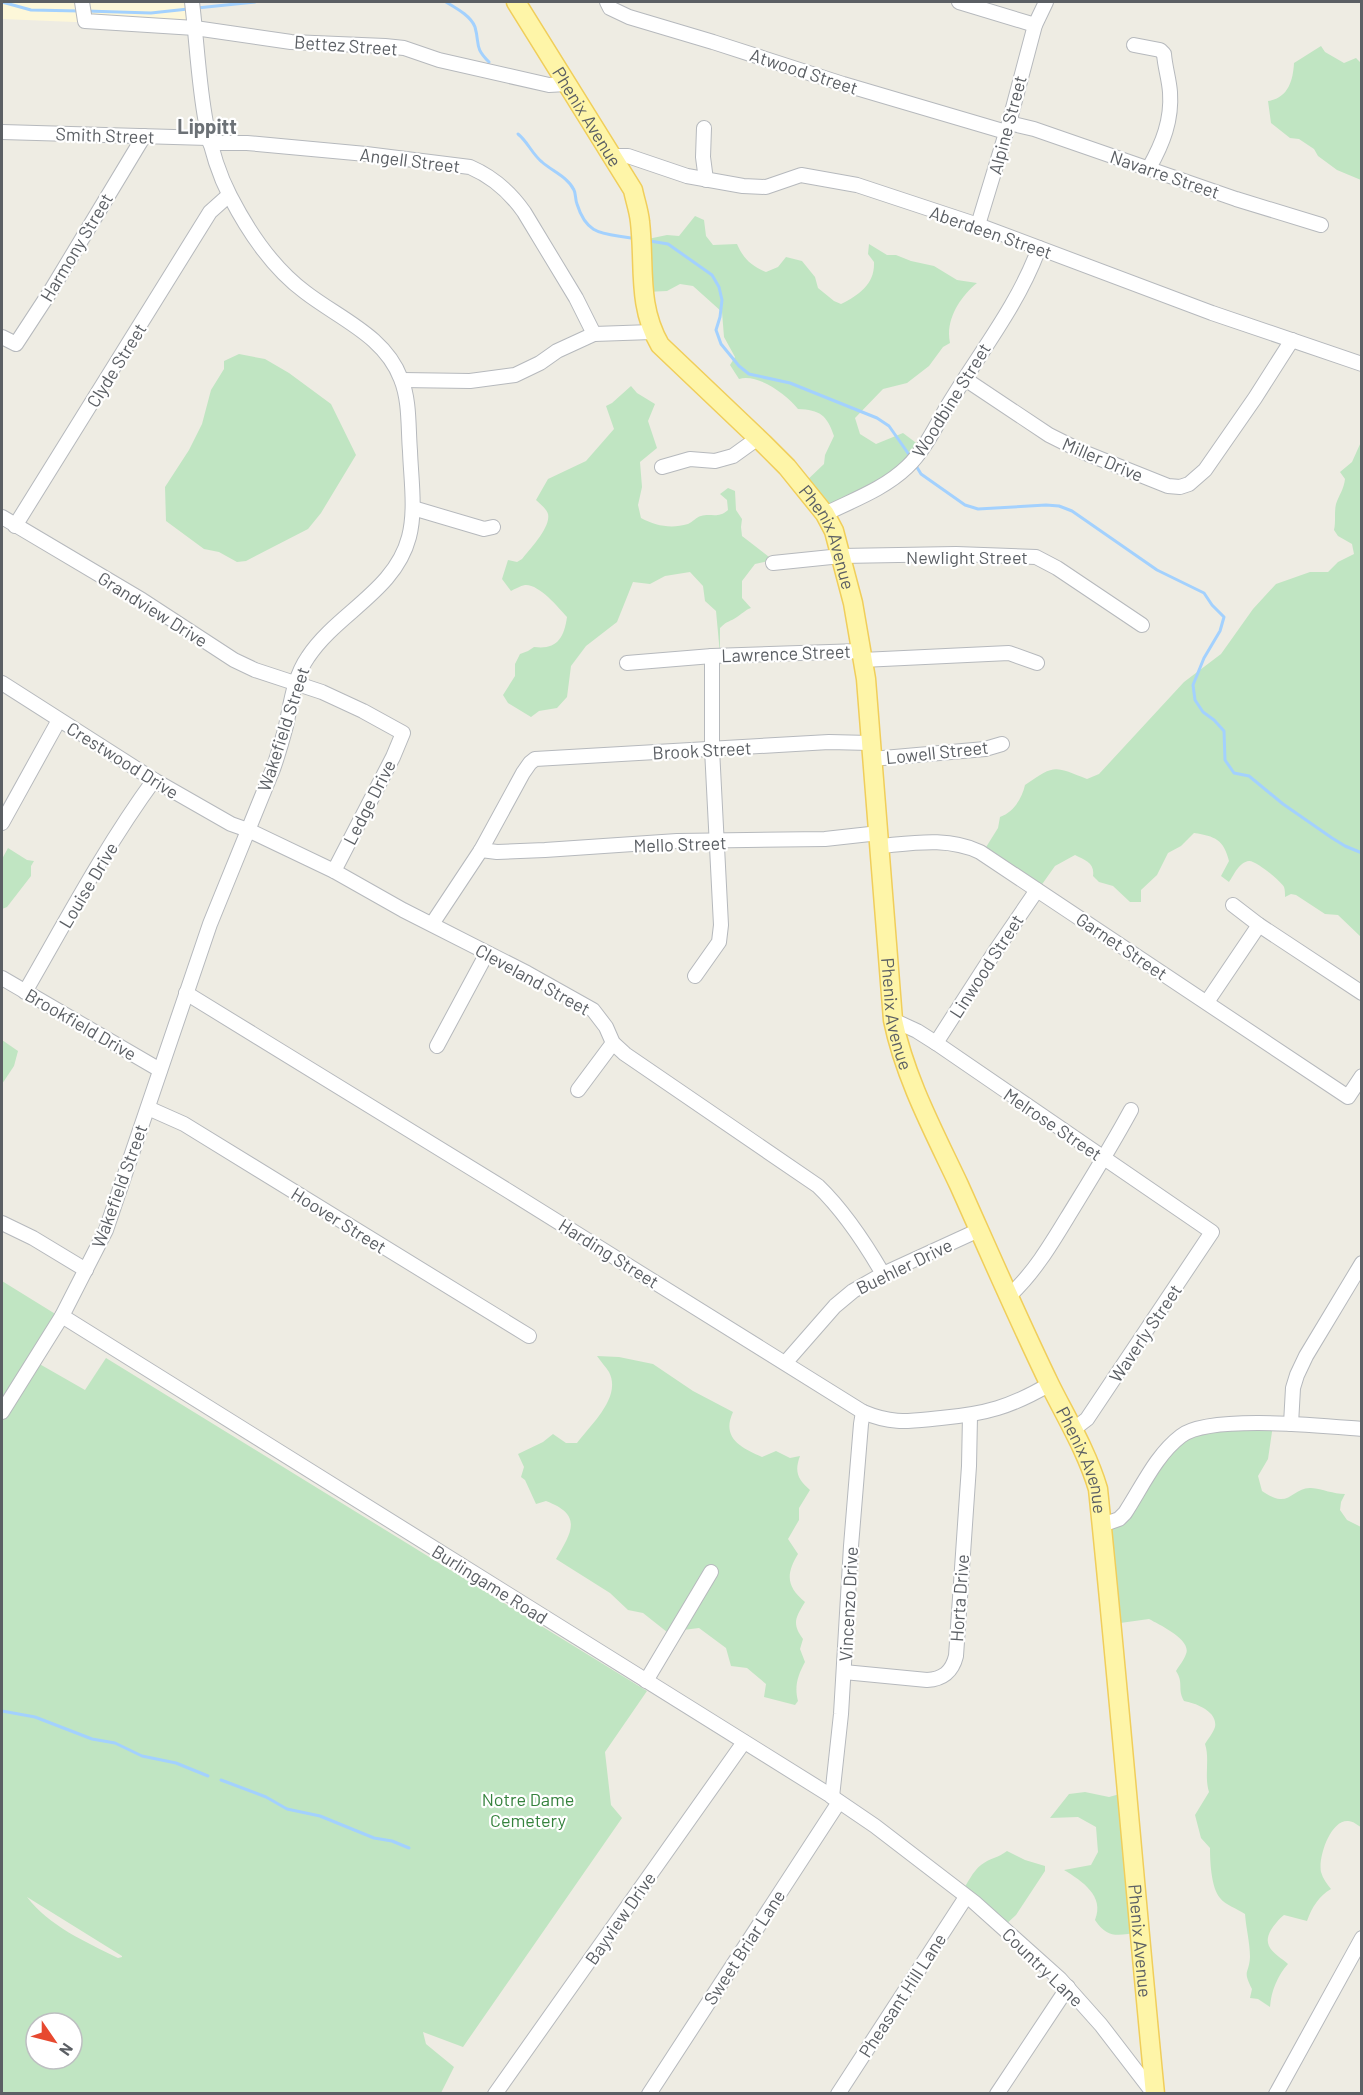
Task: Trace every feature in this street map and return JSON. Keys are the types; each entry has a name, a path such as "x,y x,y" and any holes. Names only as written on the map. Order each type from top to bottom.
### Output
{"main road":[{"name":"Phenix Avenue","path":"516,2 633,190 640,221 644,304 652,332 660,345 758,438 806,489 825,514 834,531 853,603 866,679 893,1020 897,1042 912,1082 1050,1384 1074,1429 1098,1489 1155,2094"}],"street":[{"name":"Bettez Street","path":"82,2 86,21 195,28 291,42 404,48 439,60 549,85 566,84"},
{"name":"Wakefield Street","path":"2,1412 62,1316 110,1220 210,924 276,761 296,683 307,658 319,643 380,586 396,567 408,540 413,508 406,404 402,380 380,345 305,292 285,274 247,225 229,195 209,140 192,2"},
{"name":"Atwood Street","path":"607,2 615,11 629,17 843,84 1008,128"},
{"path":"959,2 1035,25"},
{"name":"Alpine Street","path":"978,225 1008,128 1035,25 1046,2"},
{"path":"1134,45 1160,50 1164,54 1170,90 1167,130 1149,168"},
{"path":"704,128 703,157 706,180"},
{"name":"Navarre Street","path":"1008,128 1034,129 1236,199 1321,225"},
{"name":"Smith Street","path":"2,132 209,140"},
{"name":"Harmony Street","path":"2,337 16,344 56,284 144,136"},
{"name":"Angell Street","path":"209,140 460,165 483,173 515,199 576,298 594,334"},
{"name":"Aberdeen Street","path":"613,156 628,156 706,180 743,186 766,187 801,175 857,185 978,225 1362,364"},
{"name":"Clyde Street","path":"15,526 210,212 229,195"},
{"name":"Woodbine Street","path":"825,514 886,484 909,465 931,435 1021,291 1039,248"},
{"path":"402,380 470,381 514,375 540,363 576,341 594,334 652,332"},
{"name":"Miller Drive","path":"965,380 1049,435 1083,452 1168,486 1180,487 1196,480 1205,470 1292,340"},
{"path":"662,467 690,459 715,461 734,456 758,438"},
{"path":"413,508 484,529 493,527"},
{"path":"2,517 15,526"},
{"name":"Grandview Drive","path":"15,526 142,600 234,660 255,670 322,692 403,733"},
{"name":"Newlight Street","path":"773,563 841,556 956,554 1036,556 1142,625"},
{"name":"Lawrence Street","path":"627,663 712,656 1009,653 1037,663"},
{"path":"695,976 721,936 712,749 712,656"},
{"name":"Crestwood Drive","path":"2,683 154,780 231,824 248,830"},
{"path":"2,823 59,720"},
{"name":"Ledge Drive","path":"334,871 403,733"},
{"name":"Brook Street","path":"481,850 523,773 535,759 829,742 871,751"},
{"name":"Lowell Street","path":"871,751 985,748 1002,744"},
{"name":"Louise Drive","path":"25,992 89,881 135,806 154,780"},
{"name":"Cleveland Street","path":"248,830 334,871 593,1010 606,1027 613,1043 625,1054 818,1186 849,1222 883,1274"},
{"name":"Mello Street","path":"481,850 497,852 676,841 718,842 825,838 879,840"},
{"name":"Garnet Street","path":"879,840 959,843 980,852 1348,1097 1362,1076"},
{"path":"432,924 481,850"},
{"name":"Linwood Street","path":"936,1043 1037,890"},
{"path":"1233,905 1259,925 1362,993"},
{"path":"1207,1002 1259,925"},
{"path":"437,1046 487,953"},
{"name":"Brookfield Drive","path":"2,978 160,1070"},
{"name":"Harding Street","path":"186,993 864,1412 895,1422 970,1416 1024,1400 1050,1384"},
{"name":"Melrose Street","path":"893,1020 936,1043 1212,1232"},
{"path":"578,1090 613,1043"},
{"name":"Hoover Street","path":"148,1108 183,1124 529,1336"},
{"path":"1009,1296 1038,1263 1105,1159 1131,1110"},
{"path":"2,1223 33,1238 86,1270"},
{"name":"Buehler Drive","path":"786,1362 843,1298 883,1274 979,1230"},
{"name":"Waverly Street","path":"1074,1429 1087,1419 1212,1232"},
{"path":"1291,1424 1292,1396 1297,1375 1362,1263"},
{"name":"Burlingame Road","path":"62,1316 836,1799 915,1856"},
{"name":"Vincenzo Drive","path":"836,1799 851,1546 861,1424 864,1412"},
{"name":"Horta Drive","path":"844,1672 935,1680 947,1674 953,1665 956,1656 969,1466 970,1416"},
{"path":"1102,1525 1119,1519 1162,1455 1188,1431 1217,1424 1291,1424 1362,1429"},
{"path":"1100,1507 1129,1507"},
{"path":"646,1681 711,1572"},
{"name":"Bayview Drive","path":"495,2094 744,1742"},
{"name":"Sweet Briar Lane","path":"648,2094 836,1799"},
{"name":"Country Lane","path":"915,1856 966,1896 1068,1987 1155,2094"},
{"name":"Pheasant Hill Lane","path":"838,2094 966,1896"},
{"path":"1276,2094 1362,1938"},
{"path":"997,2094 1068,1987"}],"shaded area":[{"path":"2,2 192,2 195,27 2,19"}],"green space":[{"path":"1321,46 1325,52 1344,63 1356,58 1361,63 1361,180 1337,170 1318,156 1314,149 1299,139 1290,138 1271,123 1268,101 1280,96 1288,88 1294,63"},
{"path":"695,216 704,220 706,236 713,245 737,244 748,261 766,272 778,267 786,257 802,261 815,277 818,288 841,304 860,293 872,277 874,262 868,254 869,244 887,255 896,255 934,266 957,280 977,283 955,310 950,326 950,343 943,347 929,366 907,383 883,389 855,418 860,434 876,444 903,433 923,448 914,463 828,514 802,485 824,464 825,455 834,436 825,418 817,412 798,409 772,386 755,379 739,379 730,365 735,357 724,337 722,312 693,286 680,284 667,291 646,292 643,240 667,235 679,236"},
{"path":"239,354 265,359 289,373 331,404 356,455 321,513 308,529 246,561 237,562 219,552 204,549 166,521 165,487 189,450 202,424 211,390 224,369 224,361"},
{"path":"631,386 637,393 655,404 648,421 657,448 640,462 642,487 638,505 641,518 658,525 676,526 688,524 701,516 721,514 728,510 727,500 720,494 728,488 735,491 736,510 742,519 742,536 773,560 755,564 742,581 742,598 751,608 720,628 720,654 716,611 705,601 703,586 690,572 665,576 650,584 633,582 617,622 586,646 571,666 567,697 557,708 539,711 531,717 508,703 503,695 515,676 515,664 520,654 534,647 553,645 564,631 567,617 536,588 525,585 511,591 502,579 508,560 517,562 522,559 546,525 548,514 536,500 548,479 586,461 614,429 606,406"},
{"path":"1361,442 1361,937 1338,915 1325,914 1296,895 1291,894 1285,897 1282,884 1257,864 1245,862 1237,869 1229,882 1221,876 1229,861 1224,848 1218,840 1201,834 1194,833 1181,846 1168,853 1157,875 1141,890 1141,902 1130,902 1113,886 1099,882 1093,876 1091,865 1075,855 1055,866 1038,890 983,852 998,828 1000,817 1017,804 1025,785 1043,773 1055,769 1087,779 1099,774 1184,682 1221,654 1253,609 1276,584 1310,572 1328,572 1338,562 1354,554 1352,544 1338,536 1334,530 1335,511 1345,479 1340,472 1352,462"},
{"path":"8,848 27,860 34,861 31,866 31,876 7,907 2,909 2,859"},
{"path":"2,1040 18,1051 14,1066 2,1084"},
{"name":"Notre Dame Cemetery","path":"2,1281 57,1315 29,1358 85,1390 106,1358 647,1691 605,1752 611,1805 622,1818 463,2047 423,2032 426,2044 454,2067 441,2093 2,2093","holes":["27,1897 122,1956 118,1958 57,1925"]},
{"path":"597,1356 619,1357 653,1364 693,1391 733,1412 730,1421 731,1435 740,1446 754,1454 762,1457 776,1451 790,1458 800,1456 797,1467 798,1475 810,1490 799,1508 799,1520 788,1539 798,1554 791,1568 791,1585 805,1602 796,1621 797,1629 803,1639 800,1649 805,1662 797,1681 798,1701 795,1705 764,1697 766,1684 747,1668 731,1666 726,1648 699,1628 667,1632 643,1613 628,1610 610,1593 556,1559 570,1532 570,1518 558,1506 546,1501 536,1504 525,1480 521,1477 524,1467 518,1454 543,1442 553,1434 566,1443 577,1443 597,1419 608,1400 612,1381 609,1372"},
{"path":"1273,1425 1268,1459 1258,1476 1262,1491 1280,1499 1288,1498 1306,1488 1345,1494 1340,1510 1347,1520 1361,1527 1361,1827 1353,1822 1342,1822 1331,1833 1323,1849 1321,1872 1331,1889 1316,1902 1307,1921 1284,1915 1271,1930 1268,1941 1271,1950 1288,1964 1276,1984 1270,2007 1258,1999 1250,1998 1252,1989 1247,1975 1250,1952 1245,1914 1225,1903 1217,1893 1212,1874 1210,1848 1201,1838 1195,1815 1209,1792 1205,1744 1215,1727 1215,1721 1205,1709 1184,1701 1182,1697 1180,1679 1176,1671 1187,1649 1180,1638 1149,1619 1113,1624 1104,1526 1120,1519 1188,1430"},
{"path":"1085,1792 1109,1797 1127,1792 1139,1932 1115,1935 1105,1931 1095,1920 1097,1904 1090,1890 1064,1870 1091,1865 1098,1852 1096,1827 1078,1817 1050,1818 1069,1794"},
{"path":"1007,1851 1045,1866 1045,1871 1016,1915 1003,1927 961,1893 978,1868"}],"waterway":[{"path":"2,2 31,10 80,11"},
{"path":"197,8 255,2"},
{"path":"446,2 473,23 479,49 489,62"},
{"path":"86,11 151,13 188,9"},
{"path":"518,134 539,159 571,185 581,214 591,228 631,238"},
{"path":"650,241 668,244 712,275 719,287 722,300 716,330 721,344 739,366 749,374 790,383 877,418 889,426 910,456"},
{"path":"915,464 921,474 965,505 978,509 1046,505 1059,506 1072,511 1157,570 1204,593 1224,617 1220,631 1204,658 1193,685 1195,700 1203,712 1224,731 1225,760 1234,773 1249,776 1283,804 1332,838 1362,853"},
{"path":"2,1711 35,1717 92,1739 115,1743 142,1756 176,1763 208,1776"},
{"path":"221,1780 266,1797 287,1809 320,1816 374,1838 392,1841 409,1848"}],"district":[{"name":"Lippitt","path":"207,126"}]}
